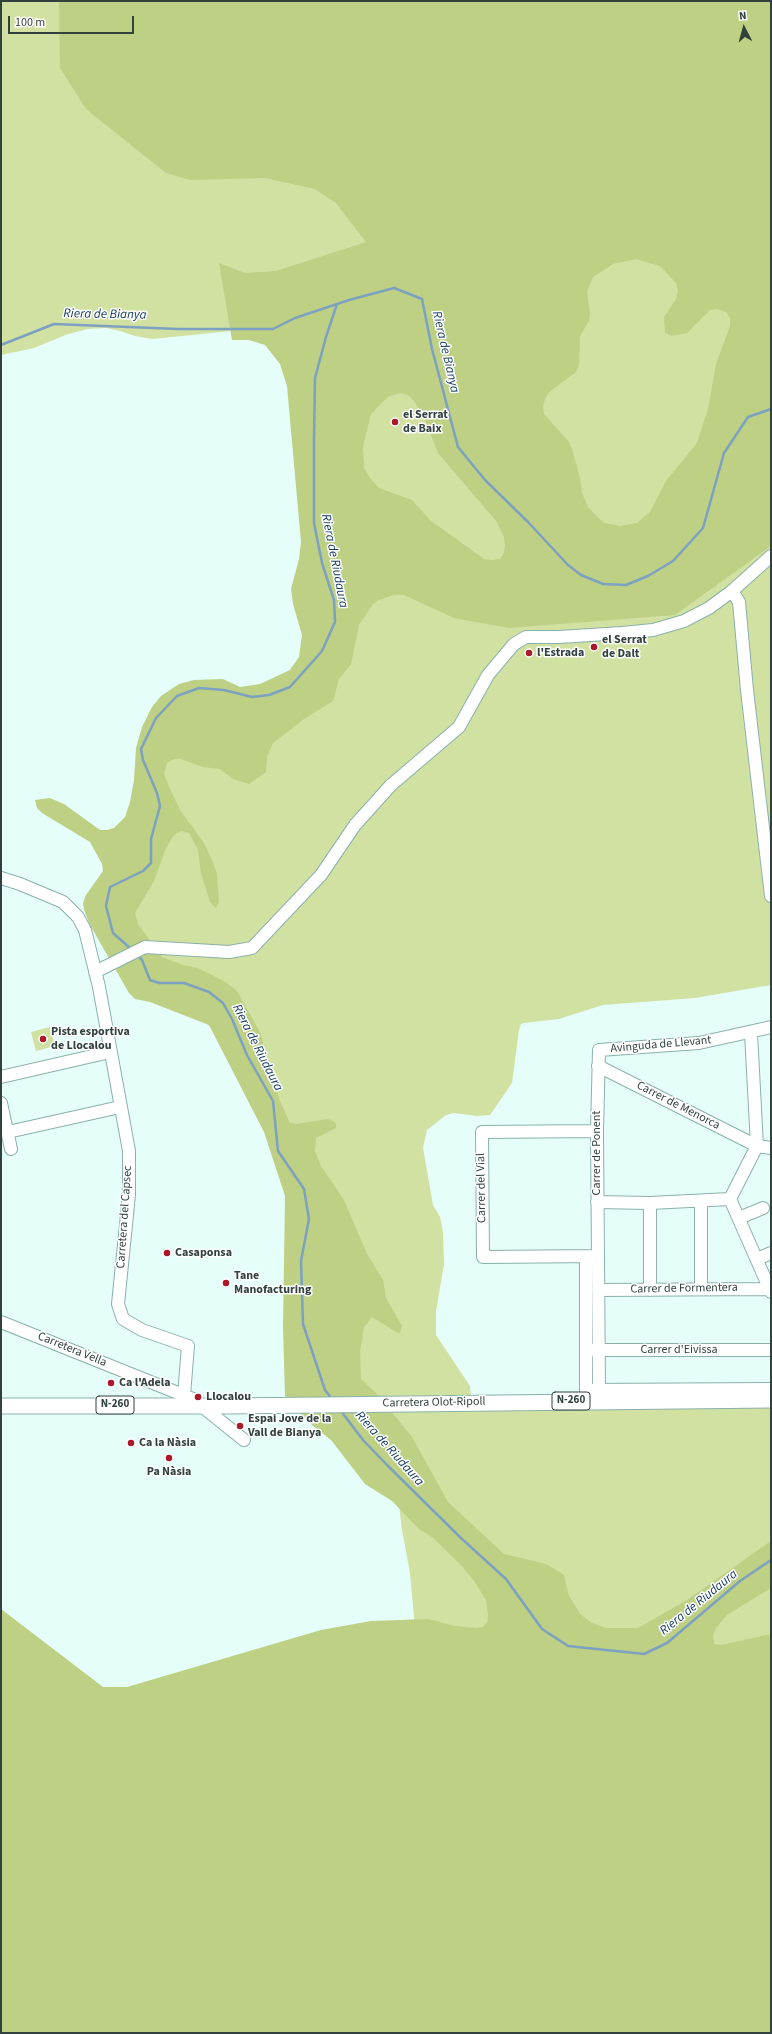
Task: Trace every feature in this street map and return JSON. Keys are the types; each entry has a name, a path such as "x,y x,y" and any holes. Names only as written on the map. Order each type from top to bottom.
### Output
{"main road":[{"name":"Carretera Olot-Ripoll","path":"1,1406 184,1400 202,1406 371,1404 586,1391 771,1400"}],"street":[{"path":"95,972 145,946 229,952 252,948 322,875 355,825 392,784 459,727 488,675 514,644 526,637 578,636 653,630 684,621 709,608 732,591 771,556"},
{"path":"732,591 739,602 747,690 771,896"},
{"name":"Carretera del Capsec","path":"1,878 20,884 63,902 78,917 89,943 129,1151 129,1187 118,1304 123,1319 142,1330 188,1346 184,1400"},
{"name":"Avinguda de Llevant","path":"598,1050 698,1043 771,1027"},
{"path":"730,1200 757,1146 751,1032"},
{"name":"Carrer de Ponent","path":"598,1050 597,1202 592,1256 593,1350 598,1390"},
{"path":"1,1077 110,1052"},
{"name":"Carrer de Menorca","path":"598,1066 757,1146 771,1148"},
{"path":"1,1103 11,1149"},
{"path":"8,1132 120,1107"},
{"name":"Carrer del Vial","path":"592,1256 483,1257 482,1132 597,1131"},
{"path":"597,1202 650,1203 730,1200"},
{"path":"730,1200 740,1218 770,1290"},
{"path":"701,1201 701,1289"},
{"path":"650,1203 650,1290"},
{"path":"740,1218 763,1208"},
{"path":"758,1259 771,1253"},
{"name":"Carrer de Ponent","path":"586,1391 593,1350 598,1290 592,1256"},
{"name":"Carrer de Formentera","path":"598,1290 770,1290"},
{"name":"Carretera Vella","path":"1,1322 184,1400"},
{"name":"Carrer d'Eivissa","path":"593,1350 771,1350"},
{"path":"586,1391 771,1389"},
{"path":"202,1406 244,1440"}],"green space":[{"path":"1,1 771,1 771,985 695,998 603,1005 559,1019 521,1024 512,1083 490,1115 477,1116 454,1113 446,1115 427,1130 423,1148 433,1205 440,1217 443,1232 444,1264 436,1311 436,1335 470,1386 471,1396 474,1399 475,1395 771,1392 771,2033 415,1628 410,1573 402,1530 397,1489 304,1275 257,1067 127,955 146,768 303,689 321,349 231,331 153,339 106,328 88,329 68,334 34,348 1,355"},
{"path":"59,1 771,1 771,546 675,615 509,628 454,618 404,595 394,595 379,600 373,604 359,625 351,664 339,679 333,701 304,719 273,743 267,757 266,772 249,784 233,779 220,769 203,767 181,759 174,759 167,763 164,774 170,789 180,810 204,843 212,860 217,874 219,902 216,908 210,902 201,873 198,850 189,833 181,831 174,835 166,848 154,881 135,913 138,924 162,957 183,965 198,968 224,981 237,991 260,1032 279,1099 290,1123 297,1124 327,1119 334,1121 336,1124 336,1128 316,1138 315,1151 321,1166 344,1200 367,1254 383,1280 386,1298 402,1326 400,1333 396,1332 372,1317 364,1327 360,1352 361,1379 377,1394 412,1437 448,1502 504,1554 546,1564 564,1575 569,1596 580,1614 592,1623 606,1628 638,1628 687,1600 771,1541 771,1588 727,1615 716,1628 713,1635 714,1644 721,1645 771,1634 771,2033 1,2033 1,1609 103,1687 127,1687 321,1630 371,1621 428,1619 455,1626 476,1628 483,1627 487,1622 488,1615 486,1600 474,1581 460,1564 432,1537 419,1529 392,1501 365,1484 331,1440 307,1421 285,1396 283,1327 285,1196 264,1132 209,1025 150,1002 135,999 129,993 90,925 84,910 83,903 86,895 103,871 102,864 90,842 42,813 37,808 35,800 50,798 64,804 100,830 114,828 125,817 130,802 134,780 136,748 142,727 152,707 161,696 179,684 194,680 223,679 240,687 260,684 290,670 299,657 302,635 293,604 291,589 299,559 301,542 287,386 280,364 265,345 249,340 232,340 219,263 245,273 276,271 366,242 336,203 315,189 265,178 190,180 166,173 86,109 60,68","holes":["636,259 660,266 676,283 678,291 676,299 664,317 665,333 672,336 687,333 710,310 717,309 726,312 730,318 730,326 716,364 708,409 697,443 666,481 650,512 637,523 620,526 604,523 588,507 582,493 580,478 569,442 544,414 543,406 549,392 576,372 579,366 580,336 589,321 590,314 587,291 593,277 613,264","400,393 408,395 414,401 424,417 438,453 497,522 504,537 505,545 504,553 500,559 484,559 430,520 412,500 379,488 370,478 364,468 363,446 371,414 388,397"]},
{"name":"Pista esportiva de Llocalou","path":"50,1027 55,1046 36,1051 31,1032"}],"waterway":[{"name":"Riera de Bianya","path":"1,345 54,324 178,329 273,329 295,318 349,300 394,288 422,299 432,349 458,447 485,480 528,522 568,565 581,575 603,584 626,585 648,576 673,561 703,528 724,453 748,417 771,409"},
{"name":"Riera de Riudaura","path":"131,949 113,933 106,906 110,887 143,871 151,863 151,839 160,806 157,793 143,760 141,749 156,718 177,696 199,688 224,690 252,697 269,695 290,687 322,651 335,622 334,600 322,563 314,523 314,439 315,378 337,304"},
{"name":"Riera de Riudaura","path":"137,955 142,960 150,980 159,983 184,983 209,992 223,1003 232,1019 247,1055 273,1101 278,1151 304,1189 309,1219 301,1261 303,1324 325,1390 332,1399"},
{"name":"Riera de Riudaura","path":"341,1411 363,1440 388,1466 462,1539 506,1579 542,1629 568,1646 644,1654 667,1643 740,1581 771,1560"}],"place":[{"name":"el Serrat de Baix","path":"395,422"},
{"name":"el Serrat de Dalt","path":"594,647"},
{"name":"l'Estrada","path":"529,653"},
{"name":"Pista esportiva de Llocalou","path":"43,1039"},
{"name":"Casaponsa","path":"167,1253"},
{"name":"Tane Manofacturing","path":"226,1283"},
{"name":"Ca l'Adela","path":"111,1383"},
{"name":"Llocalou","path":"198,1397"},
{"name":"Espai Jove de la Vall de Bianya","path":"240,1426"},
{"name":"Ca la Nàsia","path":"131,1443"},
{"name":"Pa Nàsia","path":"169,1458"}]}
